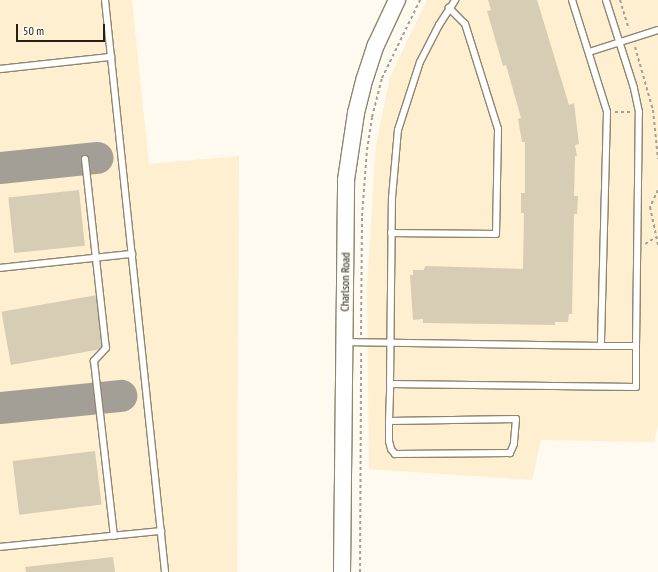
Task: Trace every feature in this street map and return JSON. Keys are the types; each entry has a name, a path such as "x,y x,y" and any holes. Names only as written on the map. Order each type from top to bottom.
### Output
{"street":[{"name":"Charlson Road","path":"342,572 346,187 351,141 370,64 397,0"}],"lane":[{"path":"105,0 165,572"},
{"path":"389,421 516,419 514,444 510,453 395,454 390,450 389,421 391,233 394,164 398,130 420,62 449,8 455,0"},
{"path":"572,0 607,112 602,346"},
{"path":"390,384 636,387 639,112 620,42 606,0"},
{"path":"391,233 496,234 498,129 465,24 449,8"},
{"path":"589,52 658,30"},
{"path":"0,69 111,57"},
{"path":"85,159 98,258 106,348 94,361 114,536"},
{"path":"0,268 132,254"},
{"path":"344,342 636,346"},
{"path":"0,547 161,531"}],"path":[{"path":"360,572 362,210 366,150 372,117 382,78 420,0"},
{"path":"620,0 653,110 658,159"},
{"path":"658,190 650,207 658,246"}],"shaded area":[{"path":"0,0 132,0 149,164 239,156 237,572 0,572"},
{"path":"427,0 658,0 658,424 654,442 541,440 532,480 369,469 367,286 376,145 390,77"}],"building":[{"path":"488,0 537,0 569,105 574,103 579,144 575,145 577,156 575,156 574,196 578,196 577,214 574,214 572,314 569,314 568,322 555,322 555,325 423,323 423,319 413,320 410,275 413,275 413,270 424,270 425,266 523,269 524,213 521,213 521,193 525,193 525,142 522,142 518,119 521,118 506,65 503,66 487,11 491,10"},
{"path":"79,190 85,246 14,253 8,197"},
{"path":"97,295 106,348 11,365 1,312"},
{"path":"95,451 102,505 19,515 13,461"},
{"path":"113,557 115,572 26,572 25,567"}],"taxiway":[{"path":"0,168 97,158"},
{"path":"0,408 121,396"}]}
